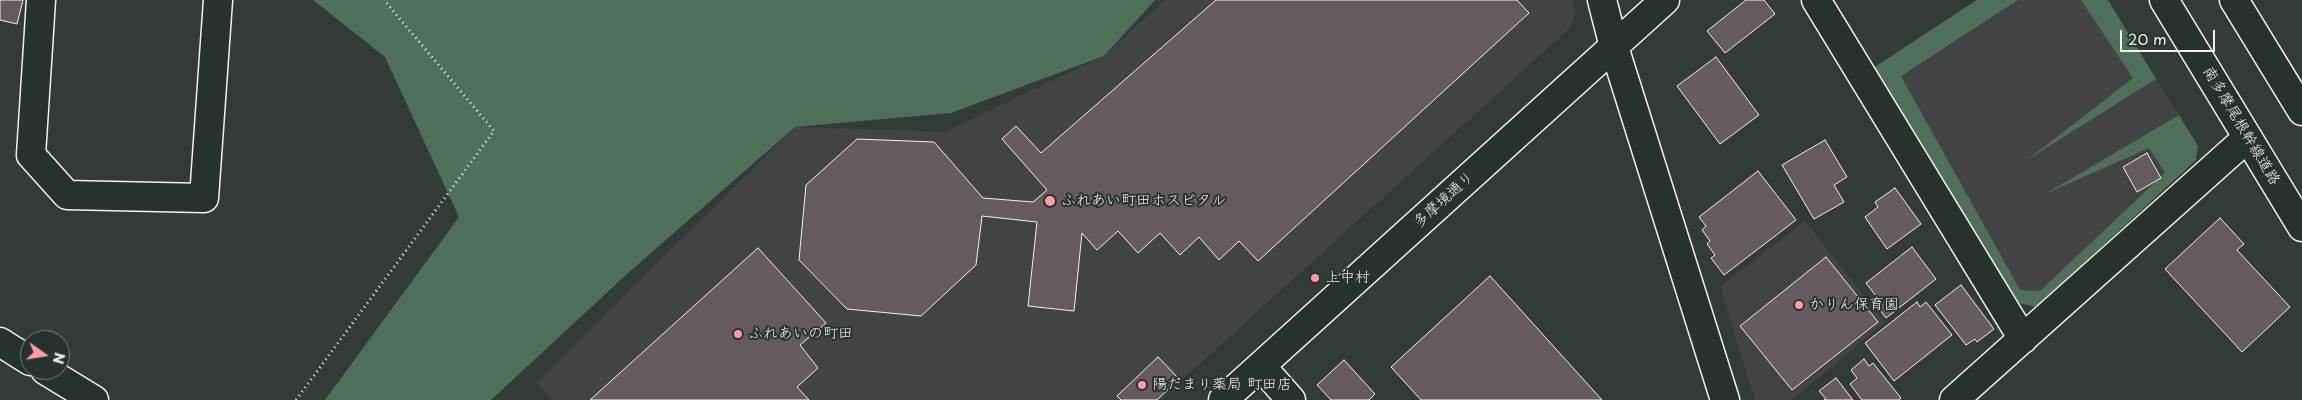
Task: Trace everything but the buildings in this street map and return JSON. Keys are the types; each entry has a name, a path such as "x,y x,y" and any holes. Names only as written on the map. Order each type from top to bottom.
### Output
{"street":[{"path":"41,0 31,155 67,195 204,198 218,0"},
{"path":"1602,0 1614,46 1725,400"},
{"name":"多摩境通り","path":"1223,400 1665,0"},
{"path":"1816,0 2023,339"},
{"name":"南多摩尾根幹線道路","path":"2164,0 2302,227"},
{"path":"2234,0 2302,111"},
{"path":"1954,400 2248,138"},
{"path":"0,342 20,355"},
{"path":"1261,366 1291,400"},
{"path":"61,380 94,400"}],"path":[{"path":"296,400 494,131 384,0"}],"shaded area":[{"name":"ふれあい町田ホスピタル","path":"1165,0 1572,0 1576,11 1570,28 1160,400 553,400 537,383 795,127 944,132 1104,56"},
{"path":"1977,0 2108,0 2198,146 2196,160 2036,307 2015,302 1873,68"},
{"name":"かりん保育園","path":"1805,221 1885,322 1792,400 1755,400 1720,287"}],"green space":[{"path":"313,0 1155,0 1104,56 951,113 795,127 627,274 491,400 325,400 459,217 385,57"},
{"path":"1977,0 2018,0 1901,76 2020,290 2040,291 2165,173 2149,148 2045,194 2179,115 2198,146 2196,160 2036,307 2015,302 1873,68"},
{"path":"2081,0 2108,0 2156,79 2027,160 2133,78"}],"place":[{"name":"ふれあい町田ホスピタル","path":"1050,201"},
{"name":"上中村","path":"1315,278"},
{"name":"かりん保育園","path":"1799,305"},
{"name":"ふれあいの町田","path":"738,334"},
{"name":"陽だまり薬局 町田店","path":"1142,385"}]}
